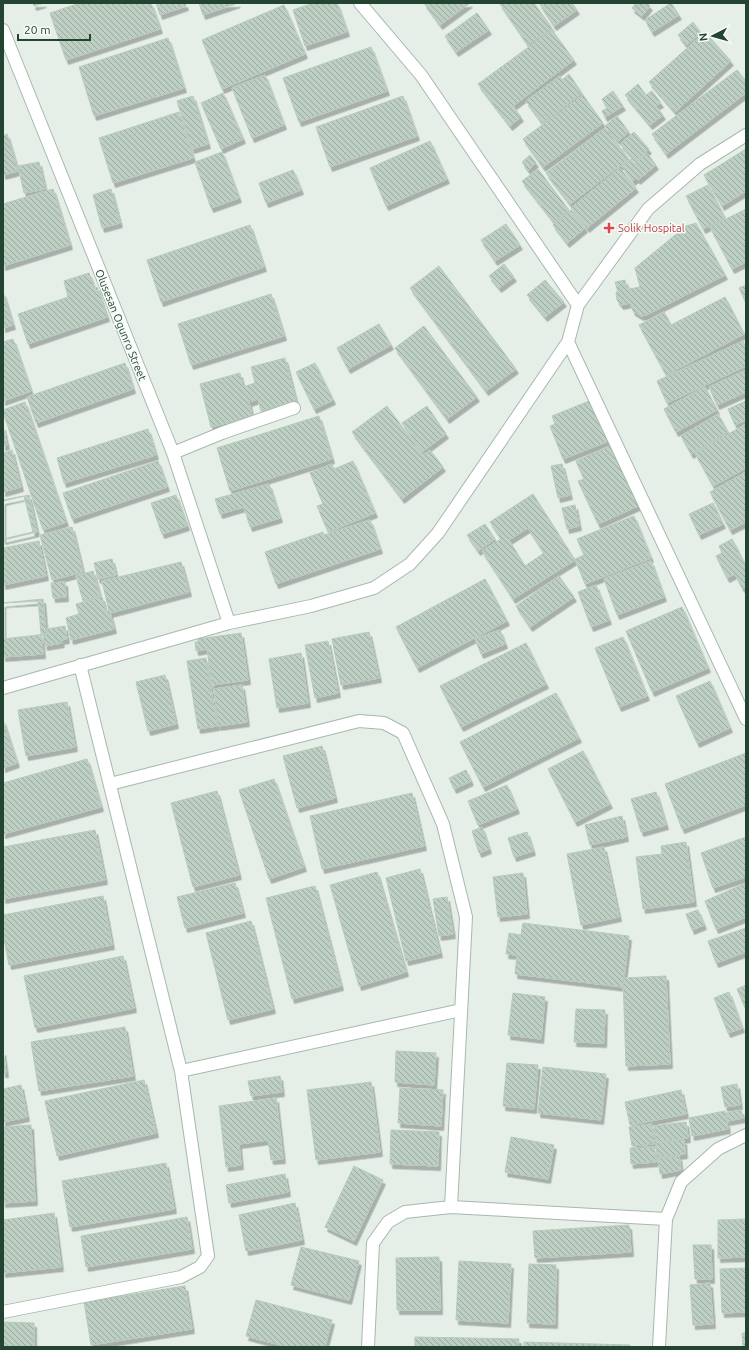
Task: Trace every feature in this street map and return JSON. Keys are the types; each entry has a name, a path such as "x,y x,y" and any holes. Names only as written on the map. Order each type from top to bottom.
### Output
{"street":[{"path":"360,3 421,74 578,305"},
{"name":"Olusesan Ogunro Street","path":"3,30 173,453 229,623"},
{"path":"3,688 229,623 311,606 374,588 410,564 438,533 568,342 578,305 648,209 700,164 746,135"},
{"path":"568,342 746,719"},
{"path":"173,453 222,433 294,408"},
{"path":"3,1312 182,1277 200,1267 208,1256 181,1071 80,665"},
{"path":"110,784 359,721 384,723 403,733 443,824 466,917 450,1207"},
{"path":"181,1071 461,1010"},
{"path":"659,1347 666,1219 681,1182 718,1149 746,1135"},
{"path":"368,1347 373,1243 388,1222 405,1212 450,1207 666,1219"}],"building":[{"path":"33,3 44,3 34,6"},
{"path":"80,3 151,3 160,29 66,60 50,13"},
{"path":"156,3 185,3 186,6 160,15"},
{"path":"199,3 238,3 203,15"},
{"path":"313,3 337,3 347,32 305,46 293,10"},
{"path":"424,3 470,3 440,25"},
{"path":"534,3 552,28 528,45 500,4"},
{"path":"539,3 572,3 577,10 554,26"},
{"path":"636,3 647,3 650,6 642,16 632,8"},
{"path":"671,3 679,15 652,32 645,20"},
{"path":"284,5 305,54 222,89 202,40"},
{"path":"477,13 489,30 456,52 445,36"},
{"path":"693,22 701,33 686,45 678,35"},
{"path":"552,30 574,60 513,106 521,117 510,126 478,84"},
{"path":"705,32 731,61 675,112 649,82"},
{"path":"168,38 184,88 94,116 79,67"},
{"path":"371,47 387,91 299,122 283,78"},
{"path":"737,70 746,81 746,93 666,154 652,134"},
{"path":"569,74 582,93 542,123 526,101 560,76 562,80"},
{"path":"265,75 284,125 252,138 232,88"},
{"path":"638,84 646,95 652,91 661,103 656,106 663,115 650,125 625,95"},
{"path":"613,91 623,106 605,117 602,111 607,108 602,99"},
{"path":"223,93 243,139 221,149 201,103"},
{"path":"583,95 603,123 543,167 523,139"},
{"path":"193,96 208,144 192,149 177,101"},
{"path":"403,96 417,136 330,167 316,127"},
{"path":"179,112 193,158 113,183 99,138"},
{"path":"617,116 629,132 618,141 605,126"},
{"path":"605,128 629,159 570,204 546,173"},
{"path":"634,132 649,149 636,161 620,144"},
{"path":"7,134 18,171 3,175 3,136"},
{"path":"430,141 447,179 386,206 370,168"},
{"path":"746,149 746,191 722,206 704,175"},
{"path":"222,152 239,198 211,208 195,162"},
{"path":"647,153 656,165 638,180 636,178 633,181 622,166 631,159 634,164"},
{"path":"530,155 536,163 528,170 522,162"},
{"path":"39,162 45,189 24,193 18,166"},
{"path":"620,168 636,188 587,228 571,208"},
{"path":"538,169 569,210 554,222 522,181"},
{"path":"293,170 301,190 266,203 259,183"},
{"path":"708,185 725,218 703,229 686,196"},
{"path":"53,189 70,245 3,266 3,204"},
{"path":"111,189 120,223 102,228 93,195"},
{"path":"746,209 746,262 732,269 710,227"},
{"path":"571,210 585,228 567,243 553,225"},
{"path":"696,223 725,275 646,315 641,316 633,311 630,303 621,305 617,300 616,292 618,292 615,282 625,280 626,288 629,287 630,289 640,287 635,268 686,226"},
{"path":"506,224 520,245 495,261 481,240"},
{"path":"250,225 264,267 161,302 147,260"},
{"path":"504,264 514,277 499,288 489,276"},
{"path":"439,266 516,369 486,391 410,288"},
{"path":"89,273 94,288 97,287 107,317 28,344 18,314 68,297 64,281"},
{"path":"545,280 564,302 545,317 527,295"},
{"path":"746,285 746,303 739,288"},
{"path":"3,292 13,325 3,328"},
{"path":"271,294 284,336 191,365 178,324"},
{"path":"725,297 744,334 666,375 639,325 664,312 671,325"},
{"path":"379,324 391,345 348,369 337,348"},
{"path":"424,326 477,397 447,419 395,348"},
{"path":"13,339 31,391 3,401 3,342"},
{"path":"743,341 746,348 746,366 667,403 657,381"},
{"path":"285,358 296,401 261,411 258,399 249,402 252,416 211,427 200,384 240,373 243,387 255,383 251,367"},
{"path":"125,363 133,389 36,423 27,397"},
{"path":"315,363 333,400 314,409 296,372"},
{"path":"746,370 746,392 717,405 709,387"},
{"path":"705,387 717,410 676,432 664,409"},
{"path":"594,399 611,440 563,459 550,426 555,424 552,416"},
{"path":"746,401 746,420 735,425 728,409"},
{"path":"25,402 66,522 43,530 3,412 3,410"},
{"path":"387,406 423,455 430,450 443,467 402,499 352,432"},
{"path":"427,406 446,434 422,452 402,423"},
{"path":"718,414 728,432 691,454 681,436"},
{"path":"319,416 332,459 230,491 217,448"},
{"path":"746,424 746,468 713,486 695,453"},
{"path":"3,426 7,445 3,446"},
{"path":"148,429 156,455 64,483 57,458"},
{"path":"612,445 640,505 598,524 578,481 584,479 576,461"},
{"path":"12,450 21,487 3,492 3,453"},
{"path":"158,461 167,487 72,519 63,493"},
{"path":"353,461 375,513 328,532 317,506 323,504 310,473 332,464 334,469"},
{"path":"562,464 570,495 558,498 551,466"},
{"path":"746,472 746,522 730,530 710,492"},
{"path":"269,484 280,518 250,527 244,507 220,514 215,499"},
{"path":"533,494 575,560 513,599 482,551 501,539 490,522","holes":["528,528 544,553 525,566 509,540"]},
{"path":"29,495 37,532 3,540 3,501"},
{"path":"176,495 187,526 162,534 151,503"},
{"path":"24,496 33,532 3,539 3,500"},
{"path":"713,503 723,524 699,535 689,514"},
{"path":"575,505 579,526 567,529 562,508"},
{"path":"634,516 651,558 585,584 575,559 584,555 577,539"},
{"path":"370,520 380,549 276,584 265,552 323,532 324,535"},
{"path":"485,524 495,539 478,551 467,535"},
{"path":"72,527 83,572 52,580 40,535"},
{"path":"732,539 746,566 746,586 742,588 735,574 727,578 716,556 722,553 719,546"},
{"path":"39,541 46,576 3,585 3,548"},
{"path":"112,559 116,575 98,579 94,563"},
{"path":"651,561 664,597 617,615 604,579"},
{"path":"181,562 189,592 110,613 114,629 71,640 66,618 79,614 76,604 102,597 106,612 109,611 102,581"},
{"path":"93,571 100,596 83,601 76,576"},
{"path":"559,576 574,597 530,627 516,606"},
{"path":"485,579 507,621 417,668 396,627"},
{"path":"65,582 66,597 53,598 51,583"},
{"path":"596,585 609,620 591,627 578,592"},
{"path":"43,599 46,634 3,639 3,603"},
{"path":"38,601 43,654 3,657 3,603"},
{"path":"682,607 708,668 652,692 626,631"},
{"path":"65,626 67,639 61,640 62,643 45,646 43,635 47,635 47,629"},
{"path":"500,630 505,644 481,654 475,639"},
{"path":"369,632 379,678 341,685 332,639"},
{"path":"241,633 248,680 212,685 207,649 196,651 195,642 198,642 198,639"},
{"path":"623,637 647,696 619,707 595,648"},
{"path":"328,641 338,693 315,698 305,645"},
{"path":"526,643 546,684 461,727 440,686"},
{"path":"301,653 308,703 277,708 269,659"},
{"path":"206,658 217,726 198,729 187,661"},
{"path":"165,675 176,724 148,731 136,682"},
{"path":"710,681 730,728 697,743 676,696"},
{"path":"242,685 247,722 218,726 214,689"},
{"path":"556,693 579,738 483,787 460,742"},
{"path":"67,702 75,747 26,756 18,710"},
{"path":"3,720 17,763 3,768"},
{"path":"322,746 335,798 297,808 283,756"},
{"path":"583,751 610,804 575,822 548,769"},
{"path":"746,753 746,805 682,829 665,784"},
{"path":"87,759 101,807 3,834 3,783"},
{"path":"466,770 471,781 454,789 449,778"},
{"path":"274,779 304,867 269,879 239,790"},
{"path":"507,785 517,809 478,825 468,801"},
{"path":"217,791 239,875 193,887 171,803"},
{"path":"656,792 666,825 641,832 631,799"},
{"path":"412,793 424,846 322,869 310,816"},
{"path":"622,816 626,837 590,845 585,825"},
{"path":"482,827 489,849 479,853 472,831"},
{"path":"95,830 105,880 3,899 3,847"},
{"path":"527,832 533,851 514,857 508,838"},
{"path":"746,837 746,877 713,888 701,853"},
{"path":"686,842 694,902 643,909 636,857 662,854 661,846"},
{"path":"604,847 619,917 581,925 567,854"},
{"path":"420,869 440,953 406,961 386,878"},
{"path":"377,872 406,972 359,986 330,885"},
{"path":"523,873 527,914 498,917 493,877"},
{"path":"235,883 243,913 185,928 177,897"},
{"path":"746,883 746,917 716,929 705,901"},
{"path":"315,886 341,986 292,999 266,898"},
{"path":"103,896 112,945 9,965 3,934 3,915"},
{"path":"447,897 453,934 439,936 433,899"},
{"path":"698,910 704,925 692,930 686,914"},
{"path":"251,921 273,1009 228,1020 206,933"},
{"path":"523,923 629,936 623,987 515,974 517,955 506,954 509,933 521,935"},
{"path":"746,928 746,952 716,963 708,941"},
{"path":"123,956 134,1008 35,1028 24,976"},
{"path":"666,976 670,1064 626,1066 623,978"},
{"path":"746,985 746,1010 737,989"},
{"path":"729,992 742,1028 728,1033 714,998"},
{"path":"513,993 545,997 541,1039 508,1035"},
{"path":"576,1009 605,1010 604,1043 574,1042"},
{"path":"125,1027 133,1076 39,1091 31,1042"},
{"path":"3,1051 6,1073 3,1073"},
{"path":"396,1051 436,1053 434,1085 395,1082"},
{"path":"507,1063 538,1065 534,1109 503,1106"},
{"path":"543,1067 606,1074 601,1120 538,1113"},
{"path":"280,1076 282,1092 251,1096 248,1081"},
{"path":"144,1080 156,1133 57,1156 45,1101"},
{"path":"371,1082 380,1152 316,1160 307,1090"},
{"path":"737,1084 740,1105 725,1107 721,1087"},
{"path":"21,1085 27,1117 3,1122 3,1089"},
{"path":"400,1088 443,1090 441,1126 398,1123"},
{"path":"681,1090 686,1114 630,1125 625,1102"},
{"path":"276,1098 283,1159 271,1160 268,1140 239,1144 241,1165 226,1167 219,1106"},
{"path":"741,1110 743,1118 728,1121 726,1113"},
{"path":"725,1111 728,1129 692,1136 689,1118"},
{"path":"686,1122 688,1138 656,1142 654,1126"},
{"path":"652,1124 654,1144 632,1146 629,1127"},
{"path":"31,1125 35,1201 3,1203 3,1127"},
{"path":"391,1130 439,1132 438,1166 390,1164"},
{"path":"511,1137 554,1145 548,1179 505,1172"},
{"path":"684,1140 685,1154 657,1158 656,1143"},
{"path":"654,1147 656,1162 631,1164 630,1148"},
{"path":"679,1156 681,1170 660,1174 658,1159"},
{"path":"166,1163 174,1209 70,1227 62,1181"},
{"path":"354,1166 383,1180 354,1241 325,1227"},
{"path":"285,1174 288,1192 229,1203 226,1185"},
{"path":"295,1203 302,1240 246,1251 239,1215"},
{"path":"54,1213 61,1267 3,1273 3,1220"},
{"path":"187,1217 192,1249 86,1267 81,1236"},
{"path":"746,1219 746,1257 718,1258 718,1220"},
{"path":"629,1225 631,1252 535,1258 533,1231"},
{"path":"693,1245 711,1245 712,1279 695,1279"},
{"path":"301,1247 359,1261 349,1300 291,1285"},
{"path":"439,1257 440,1310 397,1310 396,1258"},
{"path":"459,1261 511,1264 508,1323 456,1320"},
{"path":"529,1264 556,1265 555,1324 527,1323"},
{"path":"746,1268 746,1312 722,1313 720,1269"},
{"path":"710,1283 713,1324 693,1325 690,1285"},
{"path":"185,1286 192,1329 91,1345 84,1302"},
{"path":"256,1300 332,1320 325,1347 288,1347 246,1336"},
{"path":"3,1322 34,1323 34,1347 3,1347"},
{"path":"742,1333 746,1333 746,1347 743,1347"},
{"path":"415,1337 519,1339 518,1347 415,1347"},
{"path":"524,1342 630,1345 630,1347 524,1347"}],"place":[{"name":"Solik Hospital","path":"609,228"}]}
